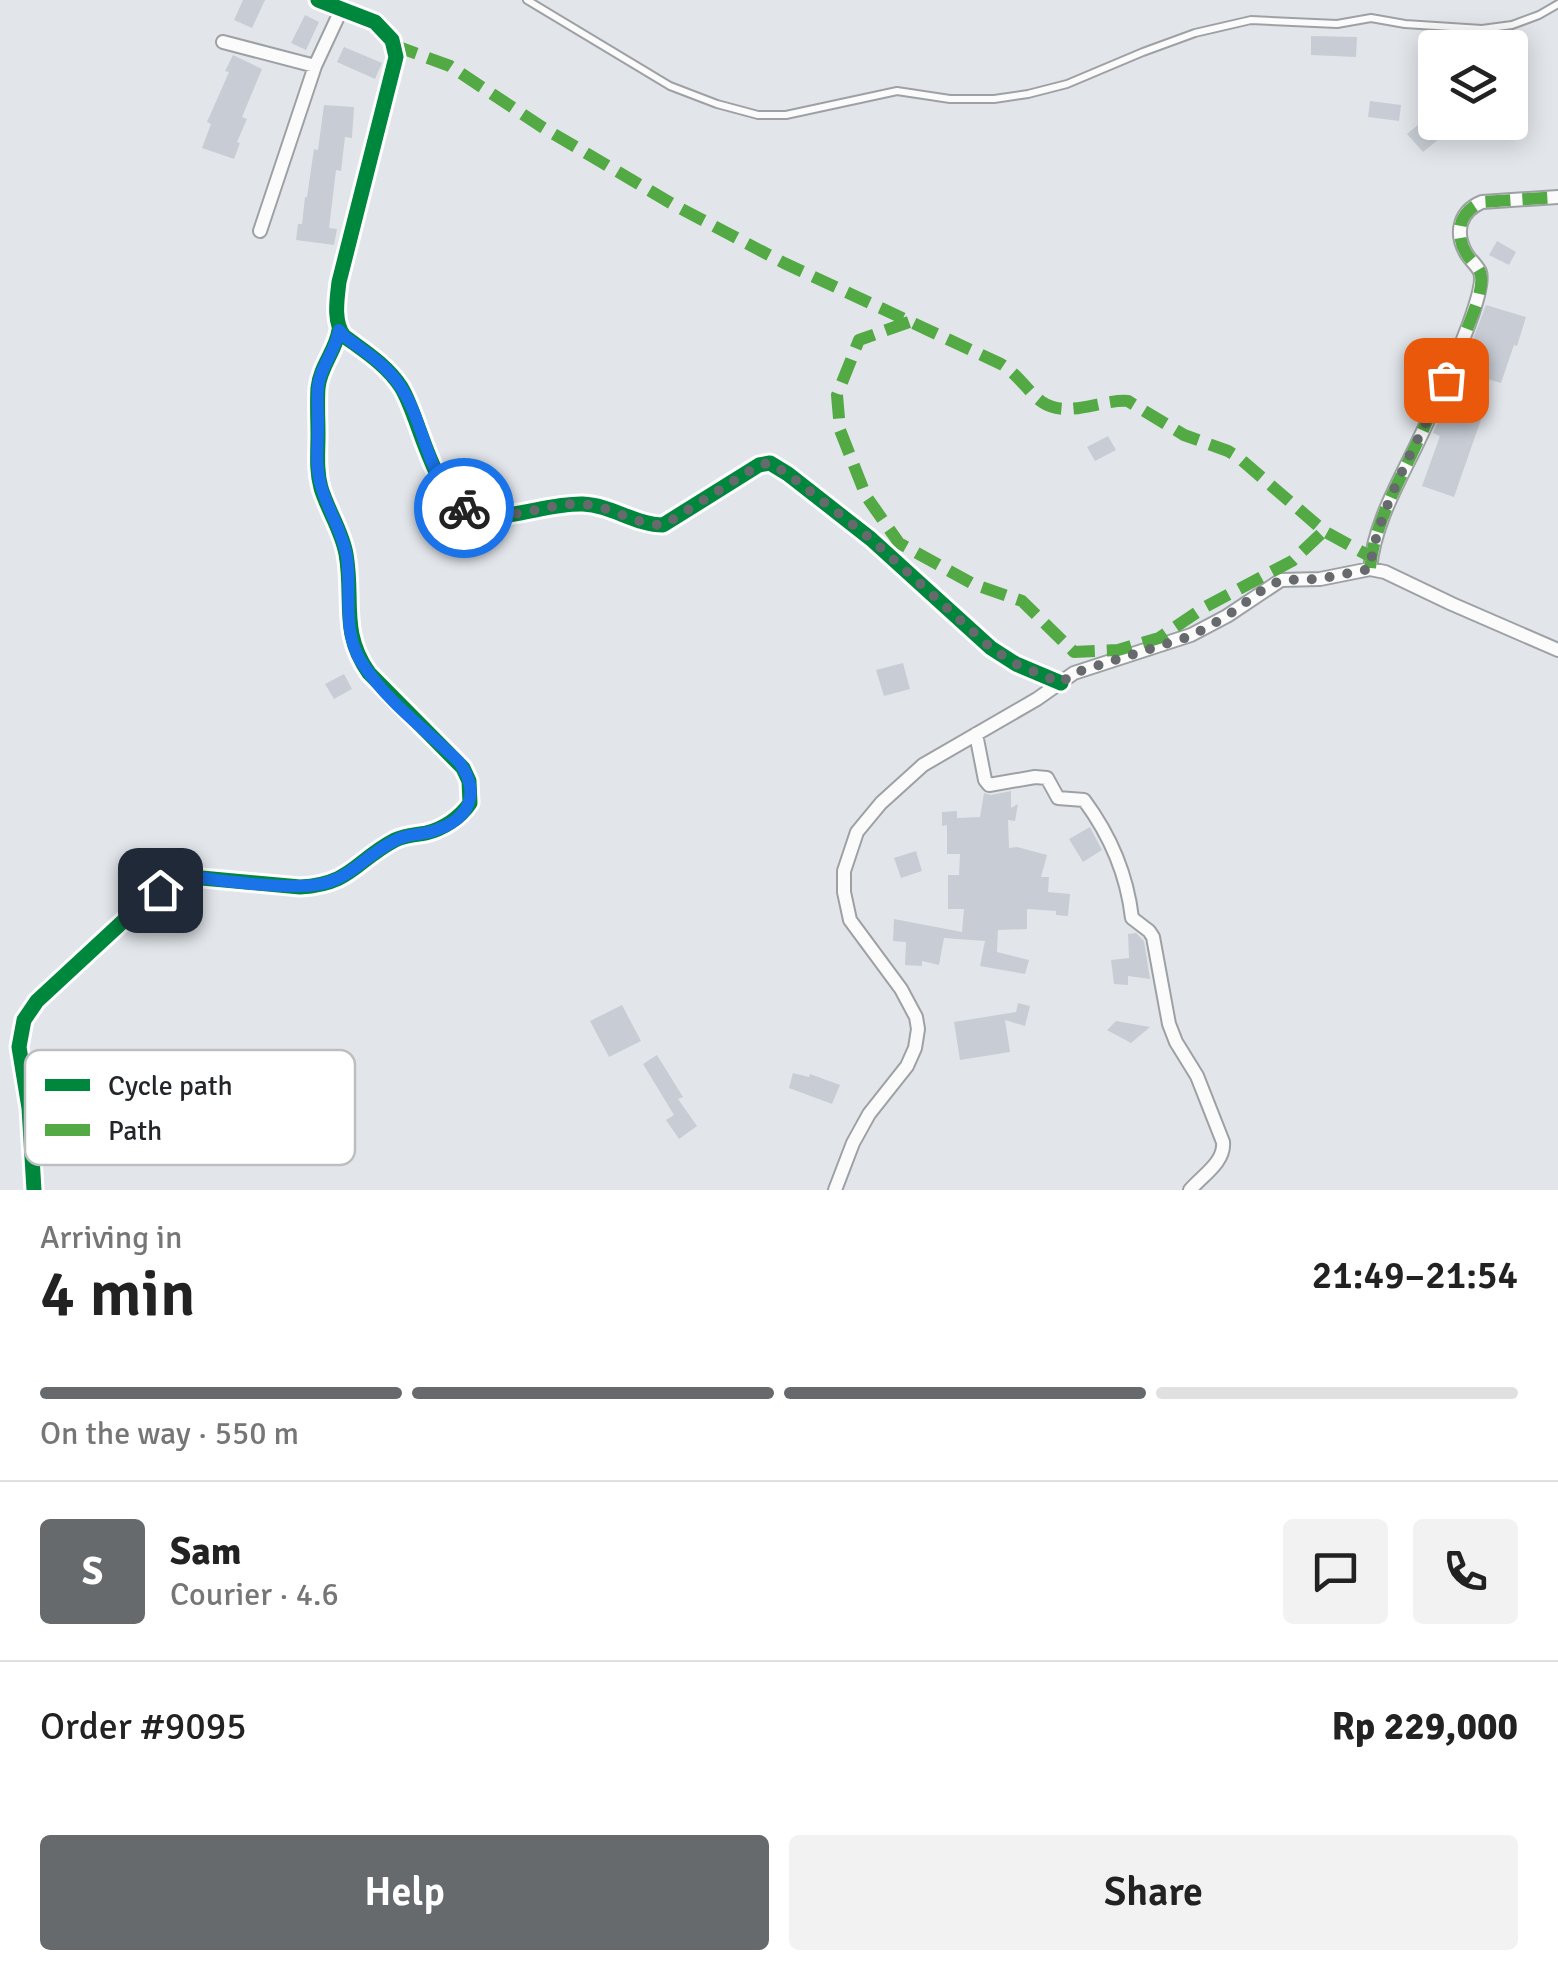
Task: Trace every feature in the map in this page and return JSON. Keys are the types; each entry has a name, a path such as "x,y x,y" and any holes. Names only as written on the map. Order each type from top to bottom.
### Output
{"street":[{"path":"25,1083 18,1047 28,1012 166,885 191,877 274,886 327,884 400,838 441,828 470,804 469,781 463,768 378,683 353,643 344,544 321,489 317,462 318,386 337,342 339,282 396,57 392,40 375,22 318,0"},
{"path":"260,231 315,66 342,8"},
{"path":"224,42 315,66"},
{"path":"1370,569 1384,512 1433,410 1479,289 1480,272 1465,252 1460,237 1464,215 1482,202 1558,196"},
{"path":"339,330 398,382 440,481 450,496 472,512 483,516 592,504 648,524 664,525 759,465 770,463 871,539 991,648 1016,664 1061,683"},
{"path":"835,1190 862,1124 907,1066 918,1036 918,1022 911,1006 850,920 843,883 849,851 857,832 898,786 932,758 1074,673 1173,643 1208,627 1282,580 1320,579 1370,569 1385,572 1558,650"},
{"path":"976,734 989,785 1047,778 1058,798 1084,800 1111,844 1124,876 1132,918 1153,937 1169,1024 1197,1076 1223,1142 1222,1158 1190,1190"},
{"path":"33,1165 34,1190"}],"lane":[{"path":"526,0 670,86 758,115 786,115 896,92 994,99 1028,94 1067,84 1195,33 1252,20 1337,24 1371,18 1482,29 1512,25 1558,4"}],"building":[{"path":"243,0 265,0 252,28 234,20"},
{"path":"305,15 319,22 306,50 291,43"},
{"path":"1311,36 1357,37 1356,57 1311,55"},
{"path":"344,47 382,63 375,79 337,62"},
{"path":"233,55 262,69 242,117 247,119 234,159 202,148 211,124 207,122"},
{"path":"1370,101 1401,105 1399,121 1368,117"},
{"path":"324,105 354,107 352,138 345,137 341,171 336,170 329,228 337,229 334,245 296,240 314,149 318,150"},
{"path":"1418,125 1418,140 1438,140 1423,152 1407,134"},
{"path":"1497,241 1516,252 1509,265 1489,255"},
{"path":"1486,305 1526,317 1501,383 1488,379 1481,407 1485,408 1454,497 1422,486 1440,436 1433,433 1439,420 1444,422"},
{"path":"1108,436 1116,450 1095,461 1087,447"},
{"path":"903,663 910,689 884,696 876,670"},
{"path":"344,674 352,689 334,699 325,684"},
{"path":"1011,791 1011,808 1018,804 1015,821 1008,820 1009,848 1047,855 1041,877 1049,877 1048,892 1070,894 1068,916 1027,909 1027,929 998,930 997,952 1029,960 1025,974 980,966 985,941 944,938 939,965 922,961 922,966 905,965 906,942 893,941 894,919 962,932 964,909 948,909 948,875 959,875 960,854 947,854 947,825 942,826 942,812 957,811 957,818 980,817 984,793"},
{"path":"1090,827 1102,850 1083,862 1069,839"},
{"path":"916,851 922,871 901,878 894,858"},
{"path":"1136,933 1144,941 1150,979 1128,976 1128,985 1114,984 1111,960 1129,958 1128,934"},
{"path":"1018,1003 1030,1006 1025,1026 1005,1020 1010,1052 960,1060 954,1022 1016,1012"},
{"path":"622,1005 641,1041 609,1057 590,1021"},
{"path":"1116,1021 1150,1027 1131,1043 1107,1030"},
{"path":"657,1055 683,1097 678,1099 697,1126 679,1139 666,1120 674,1115 643,1064"},
{"path":"793,1073 809,1077 810,1074 840,1085 832,1104 789,1088"}],"marked path":[{"path":"393,45 450,66 542,127 674,205 784,263 1001,364 1052,407 1073,409 1128,401 1184,435 1228,451 1324,531 1371,557"},
{"path":"1370,568 1382,520 1478,298 1480,272 1460,237 1464,217 1482,202 1558,197"},
{"path":"909,322 859,340 837,395 840,430 866,496 899,543 973,584 1022,601 1074,652 1118,650 1159,638 1205,607 1292,561 1324,531"}],"cycle path":[{"path":"318,0 375,22 392,40 396,57 339,282 338,324 344,336 382,365 401,387 441,483 453,499 467,511 484,516 583,504 663,525 759,465 770,463 871,539 991,648 1016,664 1061,683"},
{"path":"25,1084 19,1047 24,1020 37,1001 145,901 175,880 191,877 300,887 317,885 342,876 395,840 445,826 470,803 469,781 463,768 369,673 354,644 346,554 321,488 318,468 318,388 339,330"},
{"path":"32,1165 34,1190"}],"way so far":[{"path":"464,508 483,516 592,504 648,524 664,525 759,465 770,463 871,539 991,648 1016,664 1061,683 1074,673 1173,643 1208,627 1282,580 1320,579 1370,569 1384,512 1446,380"}],"route":[{"path":"160,890 175,880 191,877 274,886 327,884 400,838 448,824 471,800 468,777 459,762 378,683 353,643 344,544 317,472 318,386 339,330 398,382 440,481 464,508"}]}
